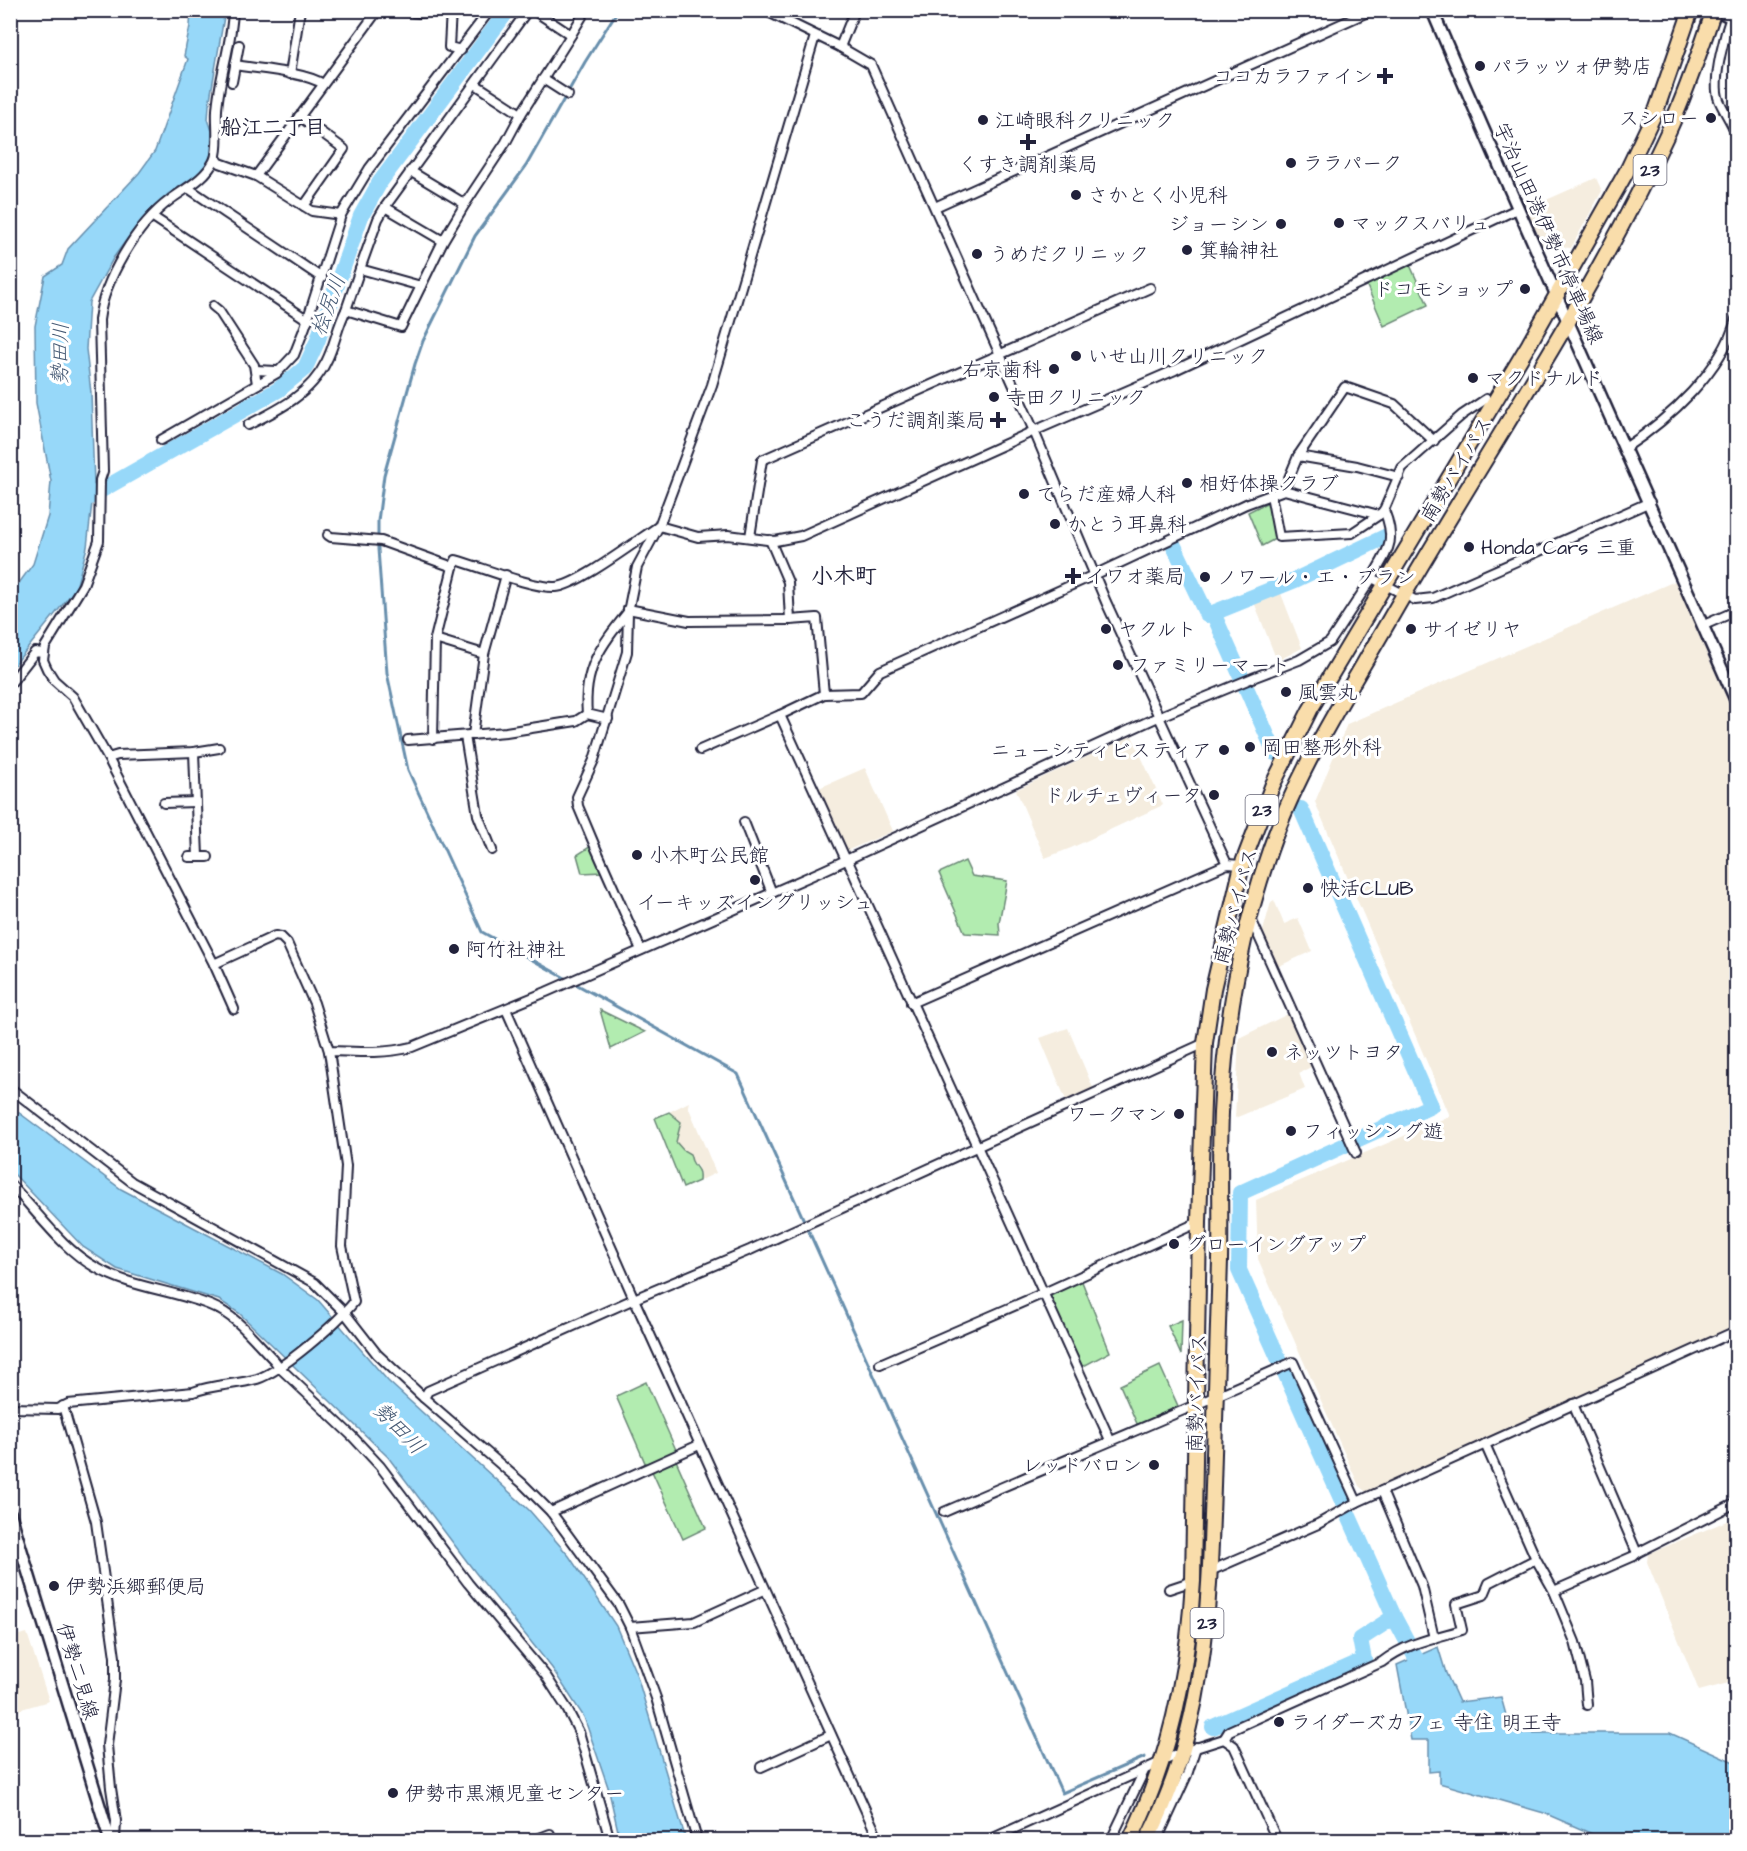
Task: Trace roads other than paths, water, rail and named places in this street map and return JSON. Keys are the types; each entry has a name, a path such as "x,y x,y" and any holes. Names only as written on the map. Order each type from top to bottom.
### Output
{"highway":[{"name":"南勢バイパス","path":"1130,1840 1140,1821 1161,1764 1172,1728 1183,1673 1193,1581 1204,1043 1222,946 1242,865 1273,784 1288,752 1344,651 1556,297 1628,169 1657,108 1691,10"},
{"name":"南勢バイパス","path":"1147,1840 1190,1750 1204,1648 1210,1571 1216,1397 1221,1115 1228,1030 1236,977 1266,860 1280,823 1304,772 1403,595 1568,322 1646,178 1671,126 1716,10"}],"main road":[{"name":"宇治山田港伊勢市停車場線","path":"1432,10 1517,209 1650,502 1737,701"},
{"path":"1716,10 1733,16"},
{"name":"伊勢二見線","path":"10,1513 110,1840"}],"street":[{"path":"233,10 217,110 216,158 204,175 169,200 153,217 124,255 113,274 100,309 103,471 100,480 99,542 83,585 43,653 47,669 54,680 73,697 108,758 214,964 234,1009"},
{"path":"290,74 300,10"},
{"path":"256,176 378,10"},
{"path":"384,10 420,13 449,10 449,47 461,50"},
{"path":"161,440 279,371 294,355 308,320 341,215 369,169 490,10"},
{"path":"248,425 286,406 318,377 329,356 375,226 385,207 531,10 571,34"},
{"path":"346,310 401,327 443,241 586,10"},
{"path":"764,10 840,47 871,65 1158,717 1227,864"},
{"path":"840,47 855,10"},
{"path":"935,207 1372,10"},
{"path":"1733,16 1724,33 1716,88 1719,99 1737,134"},
{"path":"641,950 578,806 577,797 594,760 627,652 628,610 637,567 659,526 712,385 815,36"},
{"path":"232,82 239,45"},
{"path":"235,64 290,74 323,84"},
{"path":"543,79 566,93"},
{"path":"476,84 521,114"},
{"path":"299,116 344,149 304,206"},
{"path":"216,158 220,163 256,176 312,211 341,215"},
{"path":"410,171 465,204"},
{"path":"188,188 322,278"},
{"path":"385,207 443,241"},
{"path":"433,739 435,639 456,560 535,584 556,587 575,582 659,526 698,537 728,535 775,541 801,536 1175,370 1517,209"},
{"path":"153,217 308,320"},
{"path":"360,268 421,286"},
{"path":"750,537 762,460 1150,288"},
{"path":"213,306 219,311 255,370 257,384"},
{"path":"1625,448 1658,424 1713,367 1737,319"},
{"path":"255,370 279,371"},
{"path":"1284,490 1298,456 1345,387 1394,404 1434,441"},
{"path":"1271,495 1279,537 1352,533 1382,512 1402,468 1462,415 1486,399"},
{"path":"1298,456 1357,466 1399,477"},
{"path":"329,1051 396,1052 412,1047 546,992 772,893 1158,717 1299,660 1330,642 1390,547 1391,526 1382,512 1284,490 1246,504 1095,575 880,671 861,693 824,694 700,750"},
{"path":"1372,578 1415,600 1433,598 1650,502"},
{"path":"328,535 378,541 453,567"},
{"path":"770,540 788,582 790,620"},
{"path":"492,850 478,815 469,735 484,654 506,575"},
{"path":"628,610 689,621 817,618 824,694"},
{"path":"586,714 585,700 591,670 601,646 628,610"},
{"path":"1704,625 1737,610"},
{"path":"435,639 484,654"},
{"path":"10,684 35,652 43,653"},
{"path":"408,740 506,732 576,721 586,714 608,719"},
{"path":"780,715 1110,1440"},
{"path":"108,758 118,755 194,752 219,748"},
{"path":"194,752 198,857"},
{"path":"164,803 196,802"},
{"path":"744,822 772,893"},
{"path":"189,857 208,857"},
{"path":"911,1003 1227,864 1242,865"},
{"path":"1250,918 1356,1153"},
{"path":"10,1408 50,1409 193,1392 203,1388 254,1380 280,1368 344,1314 354,1302 342,1246 346,1166 329,1051 314,1003 287,943 281,937 275,936 214,964"},
{"path":"506,1009 764,1590 879,1840"},
{"path":"424,1398 428,1391 799,1228 1204,1043"},
{"path":"10,1088 132,1182 315,1283 377,1354 551,1512 619,1605 630,1627 656,1698 697,1840"},
{"path":"10,1184 66,1244 88,1263 120,1279 218,1309 240,1325 280,1368 352,1436 380,1466 468,1583 546,1676 566,1707 579,1732 610,1840"},
{"path":"880,1364 1044,1293 1199,1222"},
{"path":"1210,1571 1317,1524 1357,1502 1737,1331"},
{"path":"944,1512 1293,1362 1357,1502"},
{"path":"1573,1404 1637,1553"},
{"path":"63,1406 96,1522 115,1657 115,1680 107,1745 117,1821 115,1840"},
{"path":"1485,1444 1536,1559 1554,1591 1580,1660 1587,1705"},
{"path":"551,1512 699,1445"},
{"path":"1382,1491 1422,1586 1434,1638"},
{"path":"1554,1591 1634,1556 1737,1503"},
{"path":"989,1840 1190,1750 1224,1739 1229,1731 1382,1662 1392,1654 1418,1641 1462,1630 1456,1604 1484,1595 1489,1583 1536,1559"},
{"path":"1169,1589 1193,1581"},
{"path":"630,1627 694,1622 764,1590"},
{"path":"761,1767 831,1735"},
{"path":"1224,1739 1234,1746 1277,1840"},
{"path":"1157,1840 1187,1775 1190,1750"},
{"path":"1112,1840 1144,1772"},
{"path":"534,1840 550,1834"}],"water":[{"name":"勢田川","path":"191,10 225,11 209,105 208,119 212,131 211,154 200,173 168,194 135,228 114,257 89,302 86,349 91,393 94,485 87,547 76,588 11,669 11,594 33,564 48,516 51,481 36,403 35,326 45,276 62,265 68,249 139,173 155,151 188,59 184,56"},
{"name":"勢田川","path":"10,1106 121,1189 282,1274 318,1300 388,1381 529,1510 569,1556 616,1626 637,1676 686,1840 620,1840 608,1787 584,1717 552,1668 475,1572 388,1457 239,1313 219,1300 117,1269 83,1247 11,1171"},
{"path":"1438,1647 1446,1673 1459,1702 1501,1697 1511,1733 1670,1733 1736,1763 1736,1840 1606,1840 1544,1813 1439,1783 1439,1771 1429,1772 1429,1740 1411,1740 1397,1665"}],"waterway":[{"name":"桧尻川","path":"75,505 278,390 305,368 317,342 361,216 380,182 508,10"},
{"path":"618,10 585,62 526,166 475,236 423,341 384,475 378,521 378,549 387,673 408,770 482,932 738,1074 1062,1793 1145,1757"},
{"path":"1213,613 1295,580 1387,536"},
{"path":"1174,546 1207,615 1213,613 1275,753"},
{"path":"1301,809 1431,1106 1240,1193 1239,1270 1394,1617"},
{"path":"1213,1727 1364,1660 1360,1639 1394,1617 1416,1658"}],"place":[{"name":"パラッツォ伊勢店","path":"1480,66"},
{"name":"ココカラファイン","path":"1385,76"},
{"name":"スシロー","path":"1711,118"},
{"name":"江崎眼科クリニック","path":"983,120"},
{"name":"くすき調剤薬局","path":"1028,142"},
{"name":"ララパーク","path":"1291,163"},
{"name":"さかとく小児科","path":"1076,195"},
{"name":"マックスバリュ","path":"1339,223"},
{"name":"ジョーシン","path":"1281,224"},
{"name":"箕輪神社","path":"1187,250"},
{"name":"うめだクリニック","path":"977,254"},
{"name":"ドコモショップ","path":"1525,289"},
{"name":"いせ山川クリニック","path":"1076,356"},
{"name":"右京歯科","path":"1054,369"},
{"name":"マクドナルド","path":"1473,378"},
{"name":"寺田クリニック","path":"994,397"},
{"name":"こうだ調剤薬局","path":"998,420"},
{"name":"相好体操クラブ","path":"1187,483"},
{"name":"てらだ産婦人科","path":"1024,494"},
{"name":"かとう耳鼻科","path":"1055,524"},
{"name":"Honda Cars 三重","path":"1469,547"},
{"name":"イワオ薬局","path":"1073,576"},
{"name":"ノワール・エ・ブラン","path":"1205,577"},
{"name":"ヤクルト","path":"1106,629"},
{"name":"サイゼリヤ","path":"1411,629"},
{"name":"ファミリーマート","path":"1118,665"},
{"name":"風雲丸","path":"1286,692"},
{"name":"岡田整形外科","path":"1250,747"},
{"name":"ニューシティビスティア","path":"1224,750"},
{"name":"ドルチェヴィータ","path":"1214,795"},
{"name":"小木町公民館","path":"637,855"},
{"name":"イーキッズイングリッシュ","path":"755,880"},
{"name":"快活CLUB","path":"1308,888"},
{"name":"阿竹社神社","path":"454,949"},
{"name":"ネッツトヨタ","path":"1272,1052"},
{"name":"ワークマン","path":"1179,1114"},
{"name":"フィッシング遊","path":"1291,1131"},
{"name":"グローイングアップ","path":"1174,1244"},
{"name":"レッドバロン","path":"1154,1465"},
{"name":"伊勢浜郷郵便局","path":"54,1586"},
{"name":"ライダーズカフェ 寺住 明王寺","path":"1279,1722"},
{"name":"伊勢市黒瀬児童センター","path":"393,1793"}],"district":[{"name":"船江二丁目","path":"273,127"},
{"name":"小木町","path":"844,575"}]}
